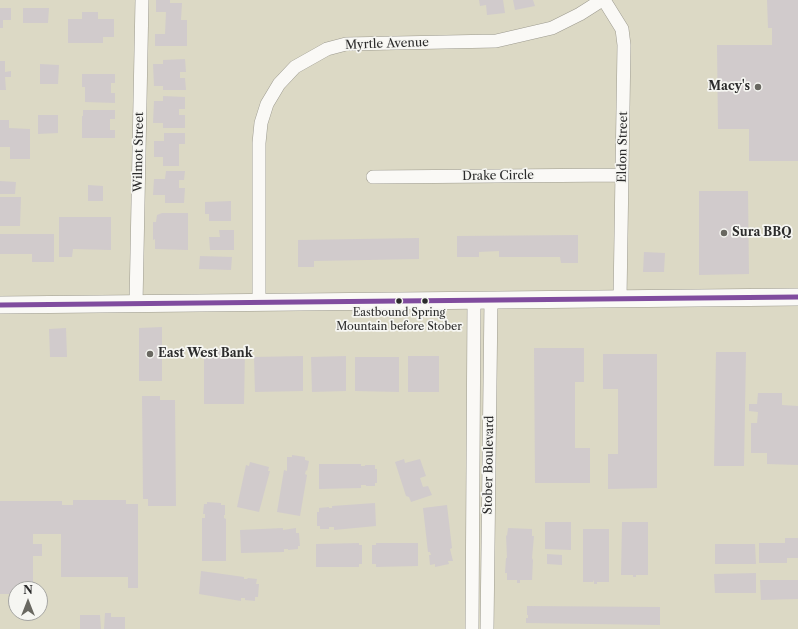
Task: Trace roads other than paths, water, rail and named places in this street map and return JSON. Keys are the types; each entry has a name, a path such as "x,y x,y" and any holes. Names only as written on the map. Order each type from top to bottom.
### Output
{"main road":[{"path":"0,305 798,297"}],"street":[{"name":"Wilmot Street","path":"136,304 142,0"},
{"name":"Eldon Street","path":"603,0 622,29 624,45 620,299"},
{"name":"Myrtle Avenue","path":"259,303 259,142 261,123 267,104 279,84 295,67 327,49 346,44 496,41 552,28 580,14 603,0"},
{"name":"Drake Circle","path":"373,177 622,175"},
{"name":"Stober Boulevard","path":"472,629 474,300"},
{"name":"Stober Boulevard","path":"487,629 491,300"}],"place":[{"name":"Macy's","path":"758,87"},
{"name":"Sura BBQ","path":"724,233"},
{"name":"Eastbound Spring Mountain before Stober","path":"399,301"},
{"name":"East West Bank","path":"150,354"}]}
